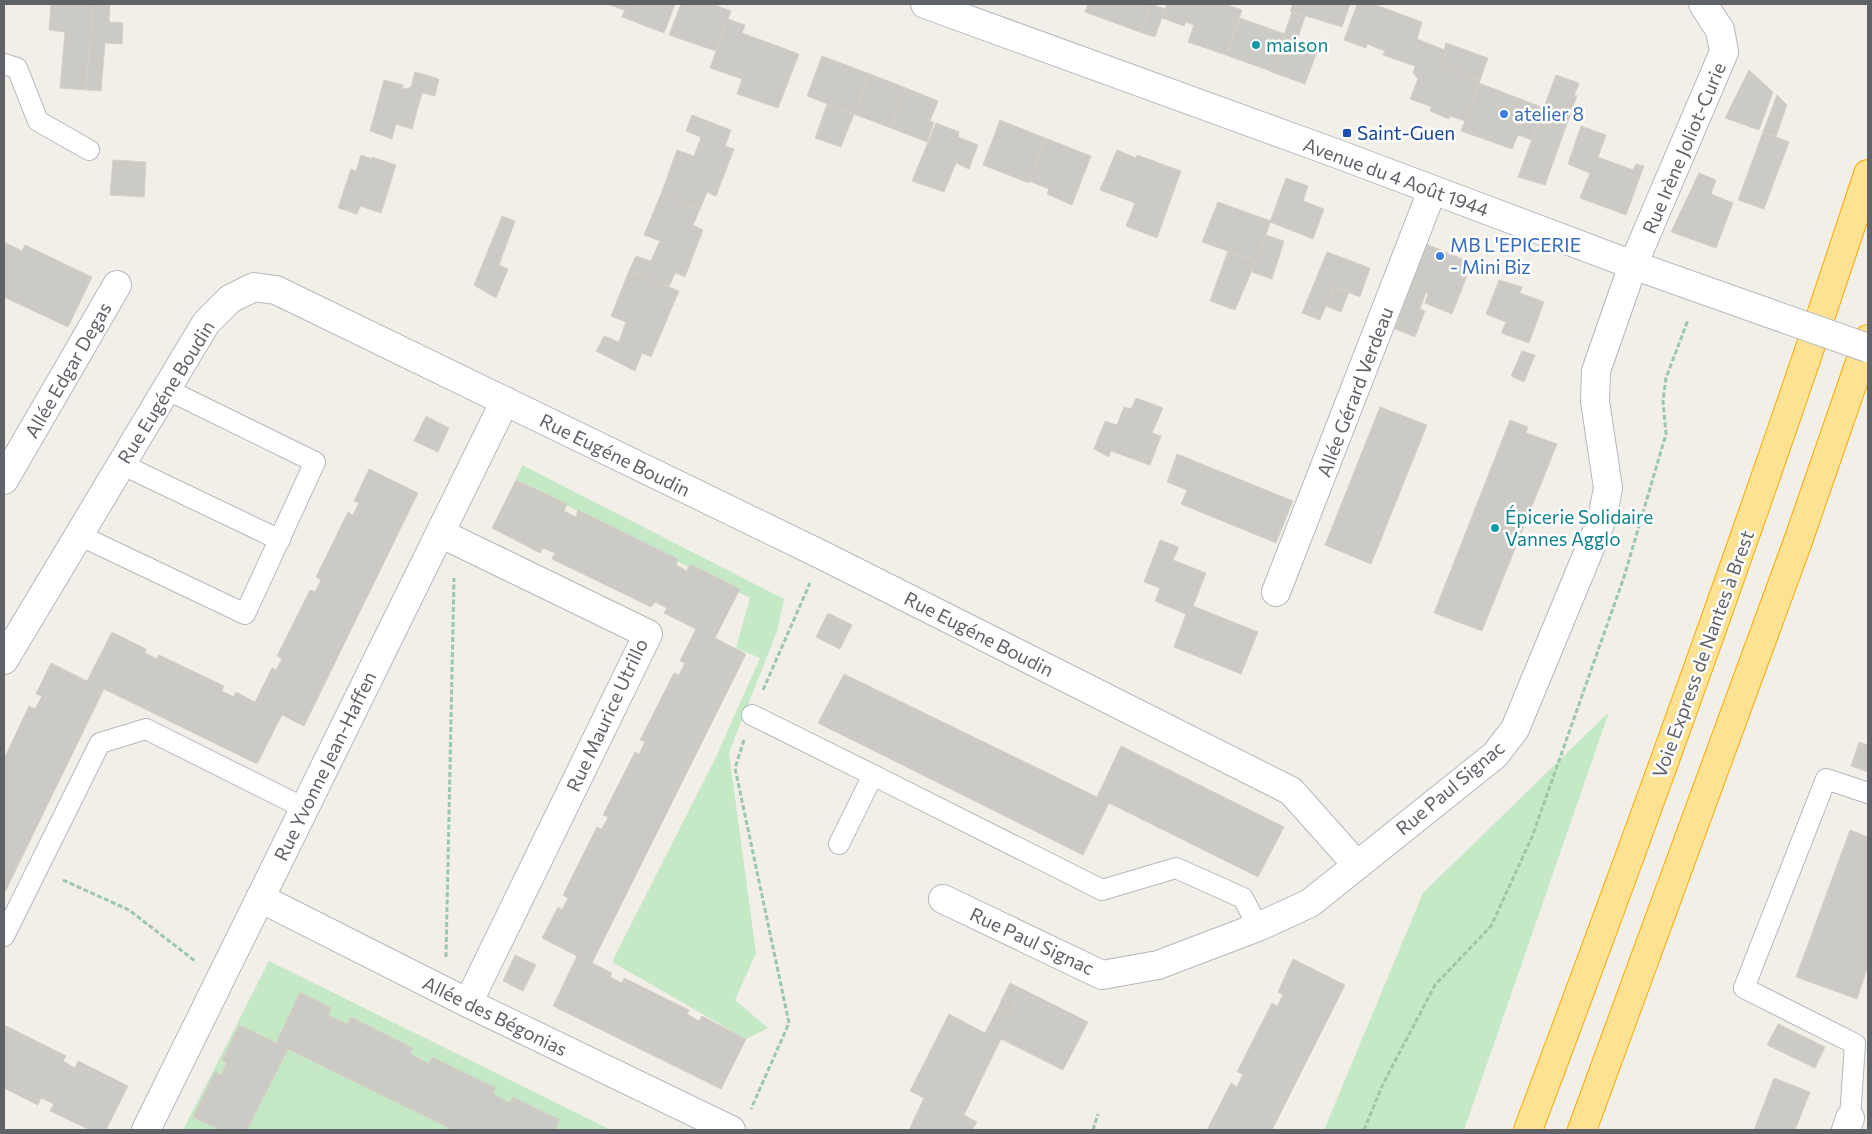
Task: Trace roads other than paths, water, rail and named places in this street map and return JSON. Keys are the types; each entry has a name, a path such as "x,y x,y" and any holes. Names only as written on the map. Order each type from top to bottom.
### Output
{"highway":[{"name":"Voie Express de Nantes à Brest","path":"1528,1130 1607,921 1744,540 1868,174"},
{"path":"1582,1130 1794,553 1868,339"}],"street":[{"name":"Avenue du 4 Août 1944","path":"925,4 1326,150 1633,265 1868,348"},
{"name":"Rue Irène Joliot-Curie","path":"1633,265 1724,52 1720,30 1703,4"},
{"name":"Allée Gérard Verdeau","path":"1276,592 1432,191"},
{"name":"Rue Paul Signac","path":"943,900 1102,975 1158,965 1258,927 1310,903 1495,755 1516,729 1602,519 1608,488 1594,401 1596,371 1633,265"},
{"name":"Allée Edgar Degas","path":"4,480 117,286"},
{"name":"Rue Eugéne Boudin","path":"4,660 206,323 230,299 254,287 276,290 822,555 1291,791 1357,865"},
{"name":"Rue Yvonne Jean-Haffen","path":"146,1130 304,808 447,536 505,401"},
{"name":"Rue Maurice Utrillo","path":"447,536 648,634 457,998"},
{"name":"Allée des Bégonias","path":"260,898 457,998 740,1121"}],"lane":[{"path":"4,64 17,68 38,121 89,150"},
{"path":"79,534 245,614 315,462 166,389"},
{"path":"121,464 280,540"},
{"path":"752,715 1102,890 1176,868 1243,898 1258,927"},
{"path":"4,936 100,743 146,729 304,808"},
{"path":"839,844 873,775"},
{"path":"1848,1124 1855,1044 1744,988 1826,779 1868,793"}],"place":[{"name":"maison","path":"1256,45"},
{"name":"atelier 8","path":"1504,114"},
{"name":"Saint-Guen","path":"1347,133"},
{"name":"MB L'EPICERIE - Mini Biz","path":"1440,256"},
{"name":"Épicerie Solidaire Vannes Agglo","path":"1495,528"}]}
